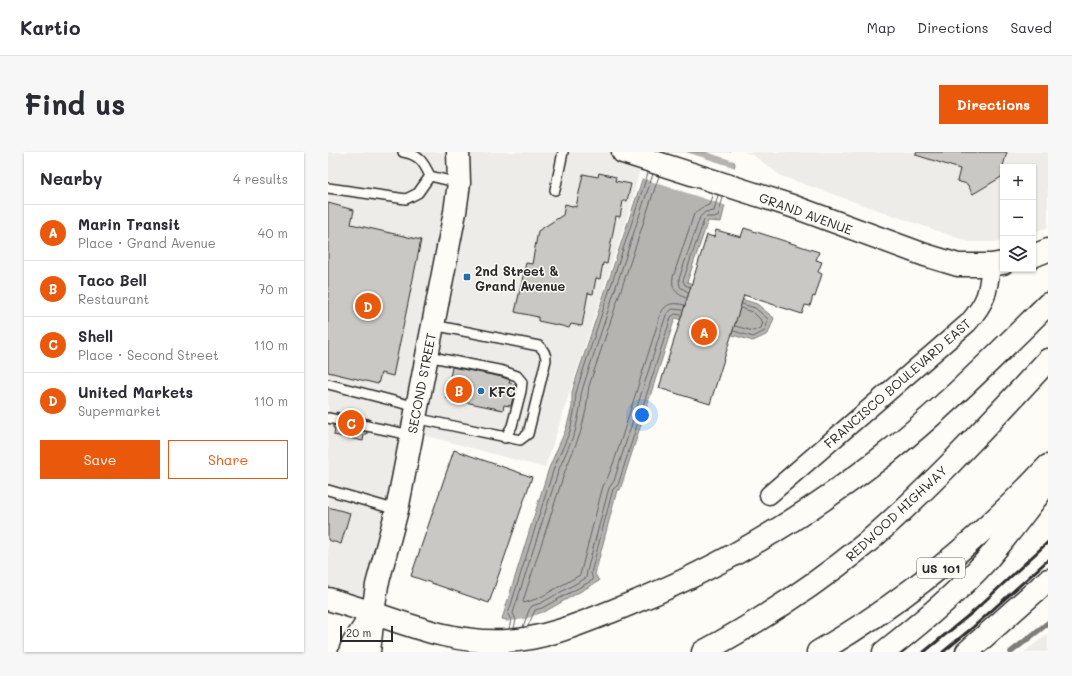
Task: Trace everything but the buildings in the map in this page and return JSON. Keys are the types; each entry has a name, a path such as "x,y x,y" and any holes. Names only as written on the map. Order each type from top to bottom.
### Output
{"main road":[{"name":"SECOND STREET","path":"369,652 373,613 378,585 397,510 455,212 459,183 458,152"},
{"name":"GRAND AVENUE","path":"623,152 792,206 925,255 958,265 997,264"},
{"path":"1036,255 1048,250"},
{"path":"328,599 436,634 455,638 489,641 508,641 534,637 584,623 606,614 647,597 751,546 820,502 878,460 913,431 1048,304"},
{"name":"REDWOOD HIGHWAY","path":"703,652 760,620 800,593 885,527 964,449 1048,360"},
{"name":"US 101","path":"818,652 878,615 910,593 940,569 997,518 1048,466"},
{"path":"884,652 938,609 981,566 1010,532 1048,482"},
{"path":"967,652 1048,580"},
{"name":"SECOND STREET","path":"350,652 353,644 373,613"}],"street":[{"name":"FRANCISCO BOULEVARD EAST","path":"768,495 968,323 980,309 997,264"}],"lane":[{"path":"403,152 414,154 424,164 430,176 459,183"},
{"path":"555,190 563,152"},
{"path":"328,188 406,200 418,193 430,176"},
{"path":"328,418 414,420 520,440 528,434 546,360 546,354 543,349 539,346 433,325"},
{"path":"427,356 503,371 517,376 522,382 521,391 512,426 505,438"},
{"path":"328,384 414,420"},
{"path":"328,490 397,510"}],"shaded area":[{"path":"328,152 623,152 641,163 633,199 545,468 435,438 406,432 371,605 328,592"},
{"path":"743,152 1048,152 1048,227 1036,232 1036,164 1000,164 1000,242 969,242 781,176 753,155"},
{"path":"1048,634 1048,652 1024,652"}],"water":[{"path":"649,152 731,152 735,164 721,222 708,221 687,282 757,304 774,318 768,334 753,341 675,318 620,490 617,490 595,574 599,581 544,612 537,614 530,633 505,631 507,620 502,619 549,468 566,429 572,407 572,392 643,177"}],"pier":[{"path":"647,152 686,152 736,168 727,206 641,178"},
{"path":"706,152 733,152 737,162"},
{"path":"544,612 543,614 539,615 532,634 529,652 496,652 504,622 525,619"}],"waterway":[{"path":"1011,652 1048,623"}],"railway":[{"path":"924,652 974,611 1048,542"},
{"path":"943,652 1048,560"}],"place":[{"name":"2nd Street & Grand Avenue","path":"467,277"},
{"name":"United Markets","path":"368,306"},
{"name":"Marin Transit","path":"704,332"},
{"name":"Taco Bell","path":"459,390"},
{"name":"KFC","path":"481,391"},
{"name":"Shell","path":"351,423"}]}
